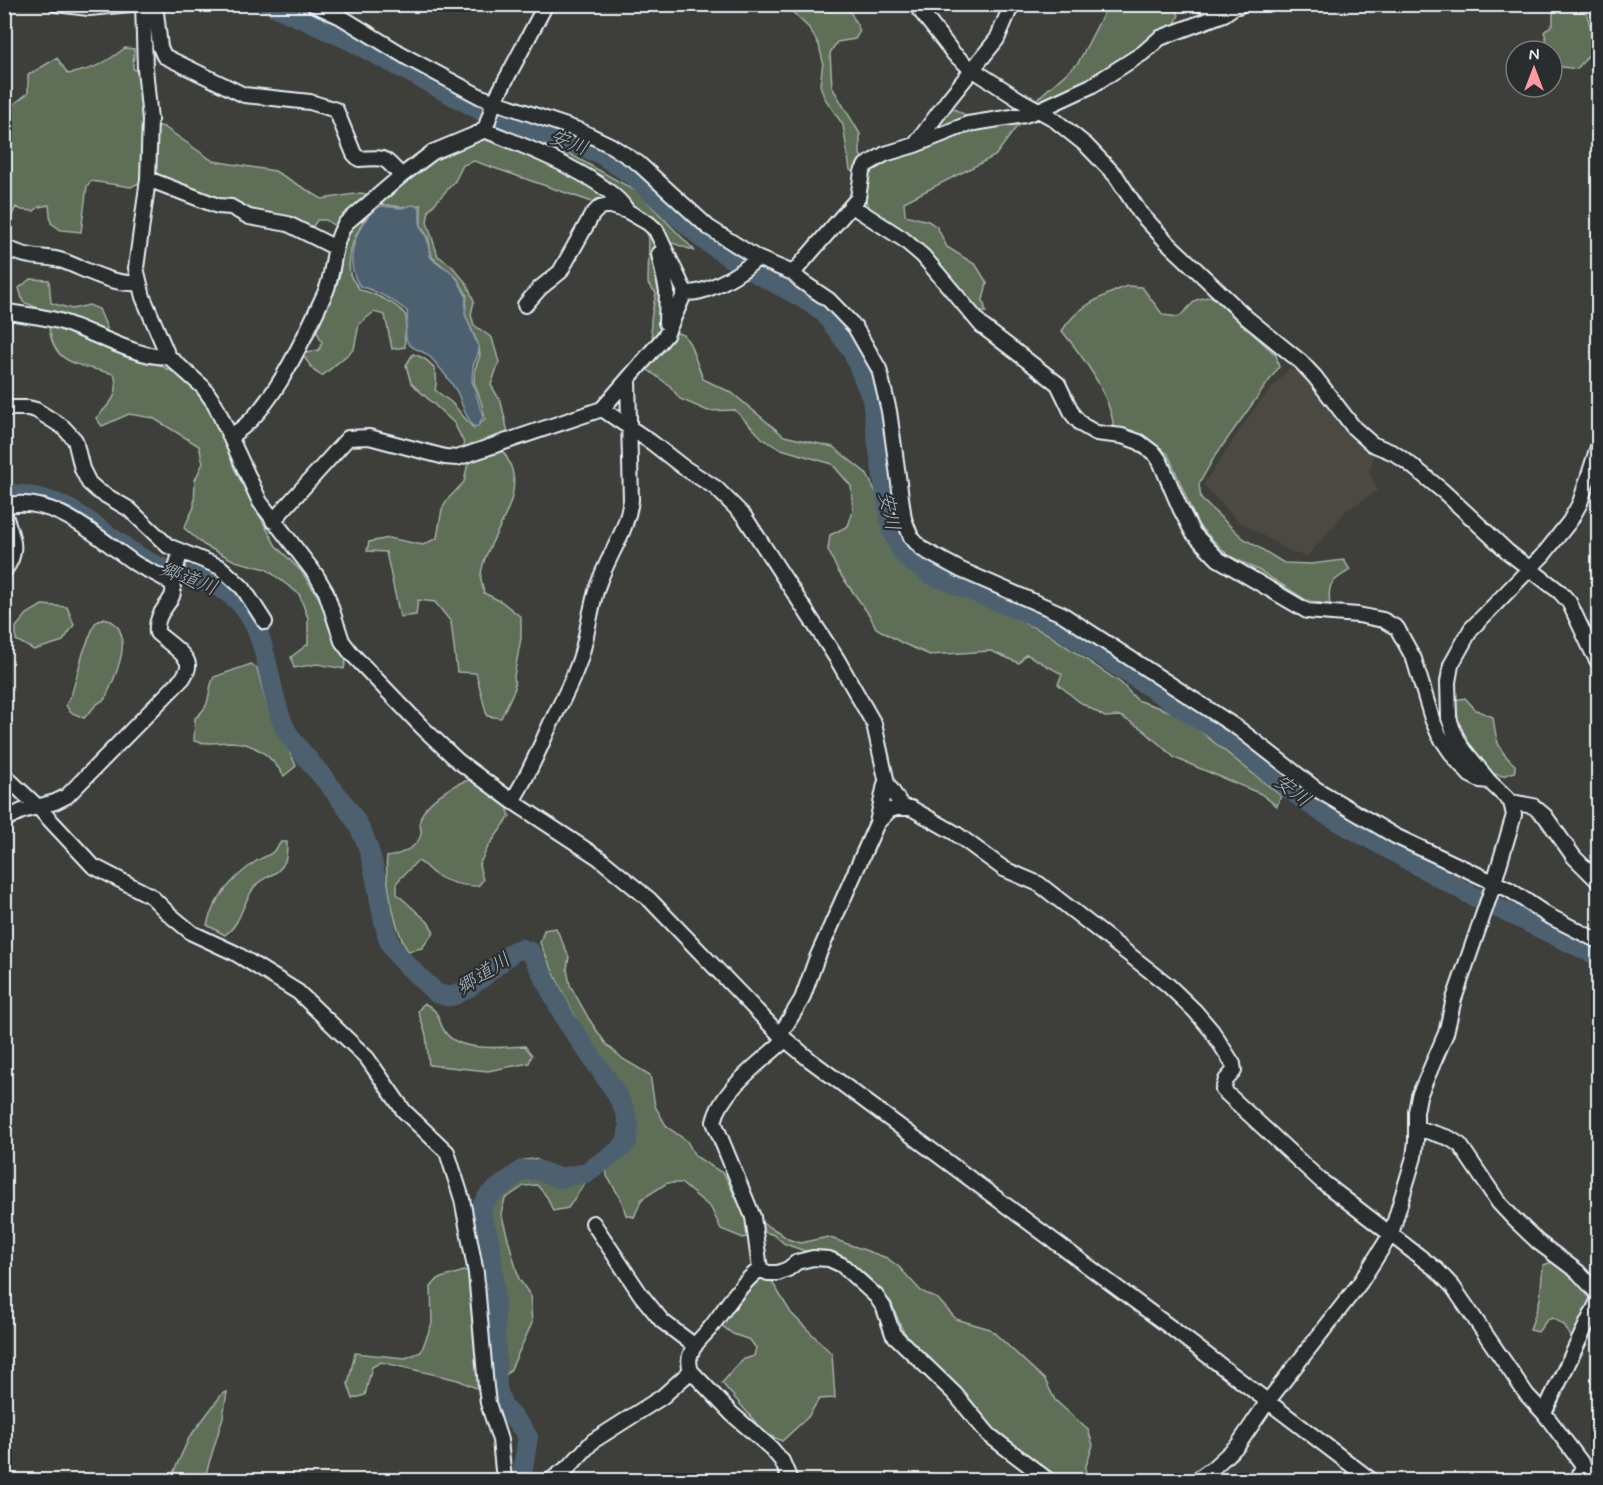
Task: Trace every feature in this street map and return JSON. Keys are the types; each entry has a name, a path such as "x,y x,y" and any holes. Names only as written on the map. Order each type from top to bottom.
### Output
{"main road":[{"path":"1205,4 1237,5"}],"street":[{"path":"56,4 90,8 131,4"},
{"path":"143,4 145,68 150,120 148,179 137,253 138,283 168,356 203,387 215,404 256,494 273,521 316,575 326,592 342,641 351,653 452,756 512,801 599,858 650,900 783,1037 810,1060 1371,1480"},
{"path":"155,4 160,47 164,56 244,95 310,102 336,110 354,154 359,159 382,158 389,162 401,176"},
{"path":"313,4 348,21 455,84 494,104 581,131 610,145 638,163 708,227 755,260 793,273 830,300 855,327 879,369 889,411 904,519 911,537 922,549 961,570 1062,614 1239,729 1316,789 1395,836 1493,886 1519,896 1548,915 1599,941"},
{"path":"485,129 494,104 546,4"},
{"path":"915,4 954,54 974,70 1039,110 1086,145 1116,176 1140,213 1167,242 1247,318 1301,362 1315,376 1354,428 1372,444 1394,453 1411,465 1529,569 1560,591 1569,602 1599,662"},
{"path":"915,145 997,39 1012,4"},
{"path":"793,273 820,239 858,198 862,172 866,165 885,154 968,124 1024,115 1039,110 1091,86 1143,53 1160,38 1224,14 1237,5"},
{"path":"230,436 238,432 280,382 326,291 331,278 339,232 346,222 433,152 485,129 561,163 616,196 627,211"},
{"path":"148,179 219,206 231,207 249,217 288,224 336,248"},
{"path":"525,305 540,288 560,272 592,215 600,207 609,205 627,211 648,223 657,233 685,292 690,294 719,284 755,260"},
{"path":"852,206 903,239 923,256 982,326 1058,384 1073,415 1082,426 1096,433 1122,436 1139,442 1155,454 1193,533 1218,559 1307,612 1358,615 1383,620 1397,628 1414,659 1439,735 1470,775 1489,781"},
{"path":"657,233 657,247 667,291 667,314 659,342"},
{"path":"4,247 30,256 63,261 97,275 138,283"},
{"path":"273,521 348,438 369,437 445,458 457,458 602,409 666,335 685,292"},
{"path":"4,311 56,320 142,353 168,356"},
{"path":"512,801 576,670 582,654 594,595 629,516 631,500 628,380"},
{"path":"4,408 36,410 63,427 75,440 82,469 98,491 129,509 168,546 180,553 220,567 243,588 265,622"},
{"path":"602,409 716,488 744,516 837,659 874,724 887,783 903,808"},
{"path":"1196,1480 1231,1452 1360,1282 1391,1234 1414,1157 1419,1096 1446,1033 1454,999 1493,886 1514,815 1511,802 1489,781 1461,746 1453,730 1449,718 1450,664 1470,629 1529,569 1569,521 1580,503 1599,447"},
{"path":"4,506 12,504 38,506 65,514 141,567 175,576"},
{"path":"4,512 14,551 12,561 4,571"},
{"path":"4,820 22,811 55,802 67,796 183,678 188,669 185,657 157,633 156,625 159,614 173,596 180,553"},
{"path":"4,775 37,806 93,866 152,896 192,933 235,953 298,992 367,1058 404,1111 447,1152 462,1199 476,1273 488,1403 501,1447 504,1480"},
{"path":"760,1269 753,1217 714,1122 717,1109 742,1079 783,1037 877,823 887,783"},
{"path":"1511,802 1533,806 1545,816 1574,857 1599,881"},
{"path":"877,823 890,810 911,808 955,833 1004,869 1039,884 1168,985 1195,1011 1233,1064 1234,1071 1226,1080 1223,1090 1320,1180 1437,1270 1453,1287 1527,1395 1544,1413 1593,1480"},
{"path":"1417,1128 1449,1137 1460,1145 1499,1203 1538,1242 1578,1272 1599,1294"},
{"path":"593,1223 641,1295 662,1321 695,1346"},
{"path":"760,1269 768,1273 778,1273 797,1262 813,1258 829,1259 842,1265 876,1296 884,1308 894,1334 955,1394 989,1436 1048,1480"},
{"path":"760,1269 749,1277 732,1296 695,1346 689,1364 691,1371 732,1414 771,1448 782,1461 790,1480"},
{"path":"1544,1413 1599,1300"},
{"path":"551,1480 570,1466 593,1441 662,1397 691,1371"},
{"path":"1578,1480 1583,1465"}],"shaded area":[{"path":"1293,364 1310,378 1350,431 1375,454 1369,472 1378,490 1346,511 1307,557 1291,552 1238,521 1203,485 1254,409"}],"green space":[{"path":"785,5 834,5 850,11 860,31 855,39 837,42 830,53 832,87 860,134 860,154 864,162 918,148 943,113 952,108 983,124 1022,117 1038,98 1078,63 1108,5 1173,5 1179,15 1174,26 1153,34 1140,49 1078,88 1050,100 1015,129 995,156 904,202 905,215 928,221 937,227 947,247 976,265 987,283 983,300 986,312 971,312 914,239 871,210 865,199 863,176 850,170 843,125 824,97 820,85 823,62 819,45 809,28"},
{"path":"1553,5 1584,5 1596,46 1577,69 1564,67 1564,39 1546,39 1544,32 1553,24"},
{"path":"125,48 134,49 133,68 140,75 145,123 164,127 213,161 275,171 322,199 361,193 382,198 439,154 493,132 561,149 638,192 695,251 667,241 671,292 661,329 684,335 690,344 703,379 732,393 784,436 833,447 866,473 878,496 892,546 902,561 921,575 1046,633 1121,683 1137,700 1180,715 1281,796 1277,806 1261,794 1175,758 1141,728 1120,716 1105,717 1078,701 1058,684 1062,674 1026,654 1019,663 991,651 930,655 876,628 838,571 828,550 830,535 848,526 853,511 851,486 832,464 778,448 763,439 735,410 708,411 680,399 670,386 648,370 658,346 651,327 656,293 648,284 649,238 643,225 598,204 474,161 463,165 455,181 429,210 427,222 438,256 451,265 467,284 474,301 471,315 474,325 492,338 499,362 491,385 501,402 509,437 498,443 510,464 514,478 509,506 484,560 481,579 484,593 502,602 521,617 521,638 514,676 515,688 501,718 487,716 476,673 457,672 451,622 435,602 418,600 416,615 400,617 386,552 367,551 369,542 389,538 423,545 437,538 442,509 464,482 468,463 463,441 454,423 411,383 406,365 413,354 430,363 435,371 435,390 452,403 474,429 485,419 474,382 475,369 480,355 478,344 465,314 467,295 457,278 432,257 428,237 421,226 421,205 402,207 379,204 360,226 350,254 350,274 360,290 386,300 404,313 406,317 405,347 392,349 385,315 374,312 359,324 354,349 322,376 314,371 302,354 319,350 322,342 313,324 335,288 340,274 343,232 326,220 317,220 312,228 302,228 251,215 148,178 131,187 91,181 87,186 81,232 61,230 51,223 49,205 39,207 34,211 16,207 11,217 5,217 5,111 28,93 28,75 57,58 68,74 85,70 105,62"},
{"path":"30,279 49,280 51,303 72,309 89,305 99,309 107,328 104,344 115,352 149,359 194,387 210,407 222,431 234,468 276,546 301,571 321,601 330,631 346,659 344,669 317,664 294,668 291,657 308,644 308,618 299,594 266,569 235,561 204,545 184,528 194,507 195,480 203,463 199,446 153,418 129,414 102,426 96,418 113,399 116,388 114,374 74,363 58,352 52,342 48,312 23,302 19,288"},
{"path":"1127,286 1142,287 1163,315 1179,317 1196,300 1211,296 1276,355 1279,367 1215,456 1199,484 1201,499 1243,538 1284,563 1311,564 1344,560 1350,570 1332,583 1329,592 1330,605 1306,600 1260,571 1228,555 1198,525 1168,454 1143,435 1114,427 1101,388 1079,352 1062,331 1082,309 1099,298"},
{"path":"42,605 67,607 74,625 63,641 34,650 16,640 16,627 27,614"},
{"path":"104,618 115,623 120,632 121,654 105,699 84,718 70,712 66,705 95,623"},
{"path":"251,664 257,668 267,706 296,766 284,776 274,762 262,752 248,745 194,741 195,718 205,708 214,677"},
{"path":"1465,698 1476,710 1493,717 1498,744 1515,765 1515,772 1503,776 1490,773 1472,751 1460,731 1455,700"},
{"path":"470,780 507,807 510,816 488,847 479,865 483,880 478,886 461,885 446,880 417,861 397,882 397,894 428,922 434,932 422,948 408,951 399,932 392,906 387,878 387,857 403,852 417,843 421,834 420,822 423,813 433,800 448,789"},
{"path":"281,842 287,842 283,866 252,890 231,930 225,935 207,925 214,906 232,882 255,862 272,853"},
{"path":"556,928 569,957 567,969 570,985 589,1019 606,1044 623,1059 650,1075 655,1106 667,1127 687,1141 695,1156 724,1174 747,1215 788,1239 800,1243 828,1237 887,1258 899,1267 921,1291 938,1299 956,1319 990,1329 1045,1380 1055,1400 1088,1430 1093,1445 1086,1466 1085,1480 1056,1480 995,1432 917,1349 902,1329 891,1302 867,1276 845,1258 824,1250 805,1251 785,1244 774,1235 765,1232 743,1238 721,1229 711,1208 681,1183 667,1183 642,1199 634,1217 626,1215 621,1199 607,1176 606,1167 631,1148 636,1138 636,1119 628,1097 600,1059 579,1024 540,943 544,930"},
{"path":"424,1003 436,1013 445,1032 452,1039 471,1046 494,1048 525,1046 532,1055 529,1063 488,1071 429,1065 426,1035 418,1011"},
{"path":"535,1159 561,1169 578,1168 589,1177 568,1208 553,1211 547,1197 537,1185 524,1186 505,1199 501,1213 519,1279 530,1295 532,1323 511,1369 503,1379 476,1388 458,1380 381,1362 372,1367 365,1395 353,1399 348,1384 355,1353 405,1358 421,1352 432,1323 431,1287 438,1279 471,1269 476,1238 474,1217 486,1189 524,1160"},
{"path":"1552,1262 1575,1276 1594,1296 1576,1336 1570,1336 1564,1325 1553,1318 1547,1320 1538,1332 1530,1330 1540,1299 1543,1265"},
{"path":"756,1275 771,1280 791,1313 832,1354 835,1398 819,1399 808,1417 782,1441 765,1433 722,1383 742,1360 754,1356 756,1348 750,1340 733,1334 721,1325 737,1293"},
{"path":"227,1392 223,1417 204,1480 170,1480 189,1438 222,1394"}],"water":[{"path":"412,205 420,207 420,226 427,238 430,256 458,280 466,296 465,314 478,346 472,381 483,417 478,426 474,427 471,423 456,390 437,365 427,354 407,342 407,311 385,296 361,287 353,270 355,240 370,214 381,206 402,208"}],"waterway":[{"name":"安川","path":"269,4 349,40 484,112 599,153 632,175 703,239 739,264 823,311 852,350 872,399 892,531 902,552 912,562 932,575 1053,624 1219,732 1315,808 1471,895 1598,956"},
{"path":"1597,4 1598,27"},
{"name":"郷道川","path":"4,494 26,496 62,506 77,513 150,563 217,586 240,603 250,616 263,646 278,711 284,726 296,746 345,805 363,834 373,865 385,928 393,949 436,993 445,996 455,995 470,987 514,951 522,949 531,952 566,1020 615,1091 629,1124 627,1141 618,1151 586,1173 559,1178 537,1170 522,1170 488,1196 482,1206 482,1217 490,1243 494,1281 497,1388 503,1407 528,1437 521,1480"}]}
